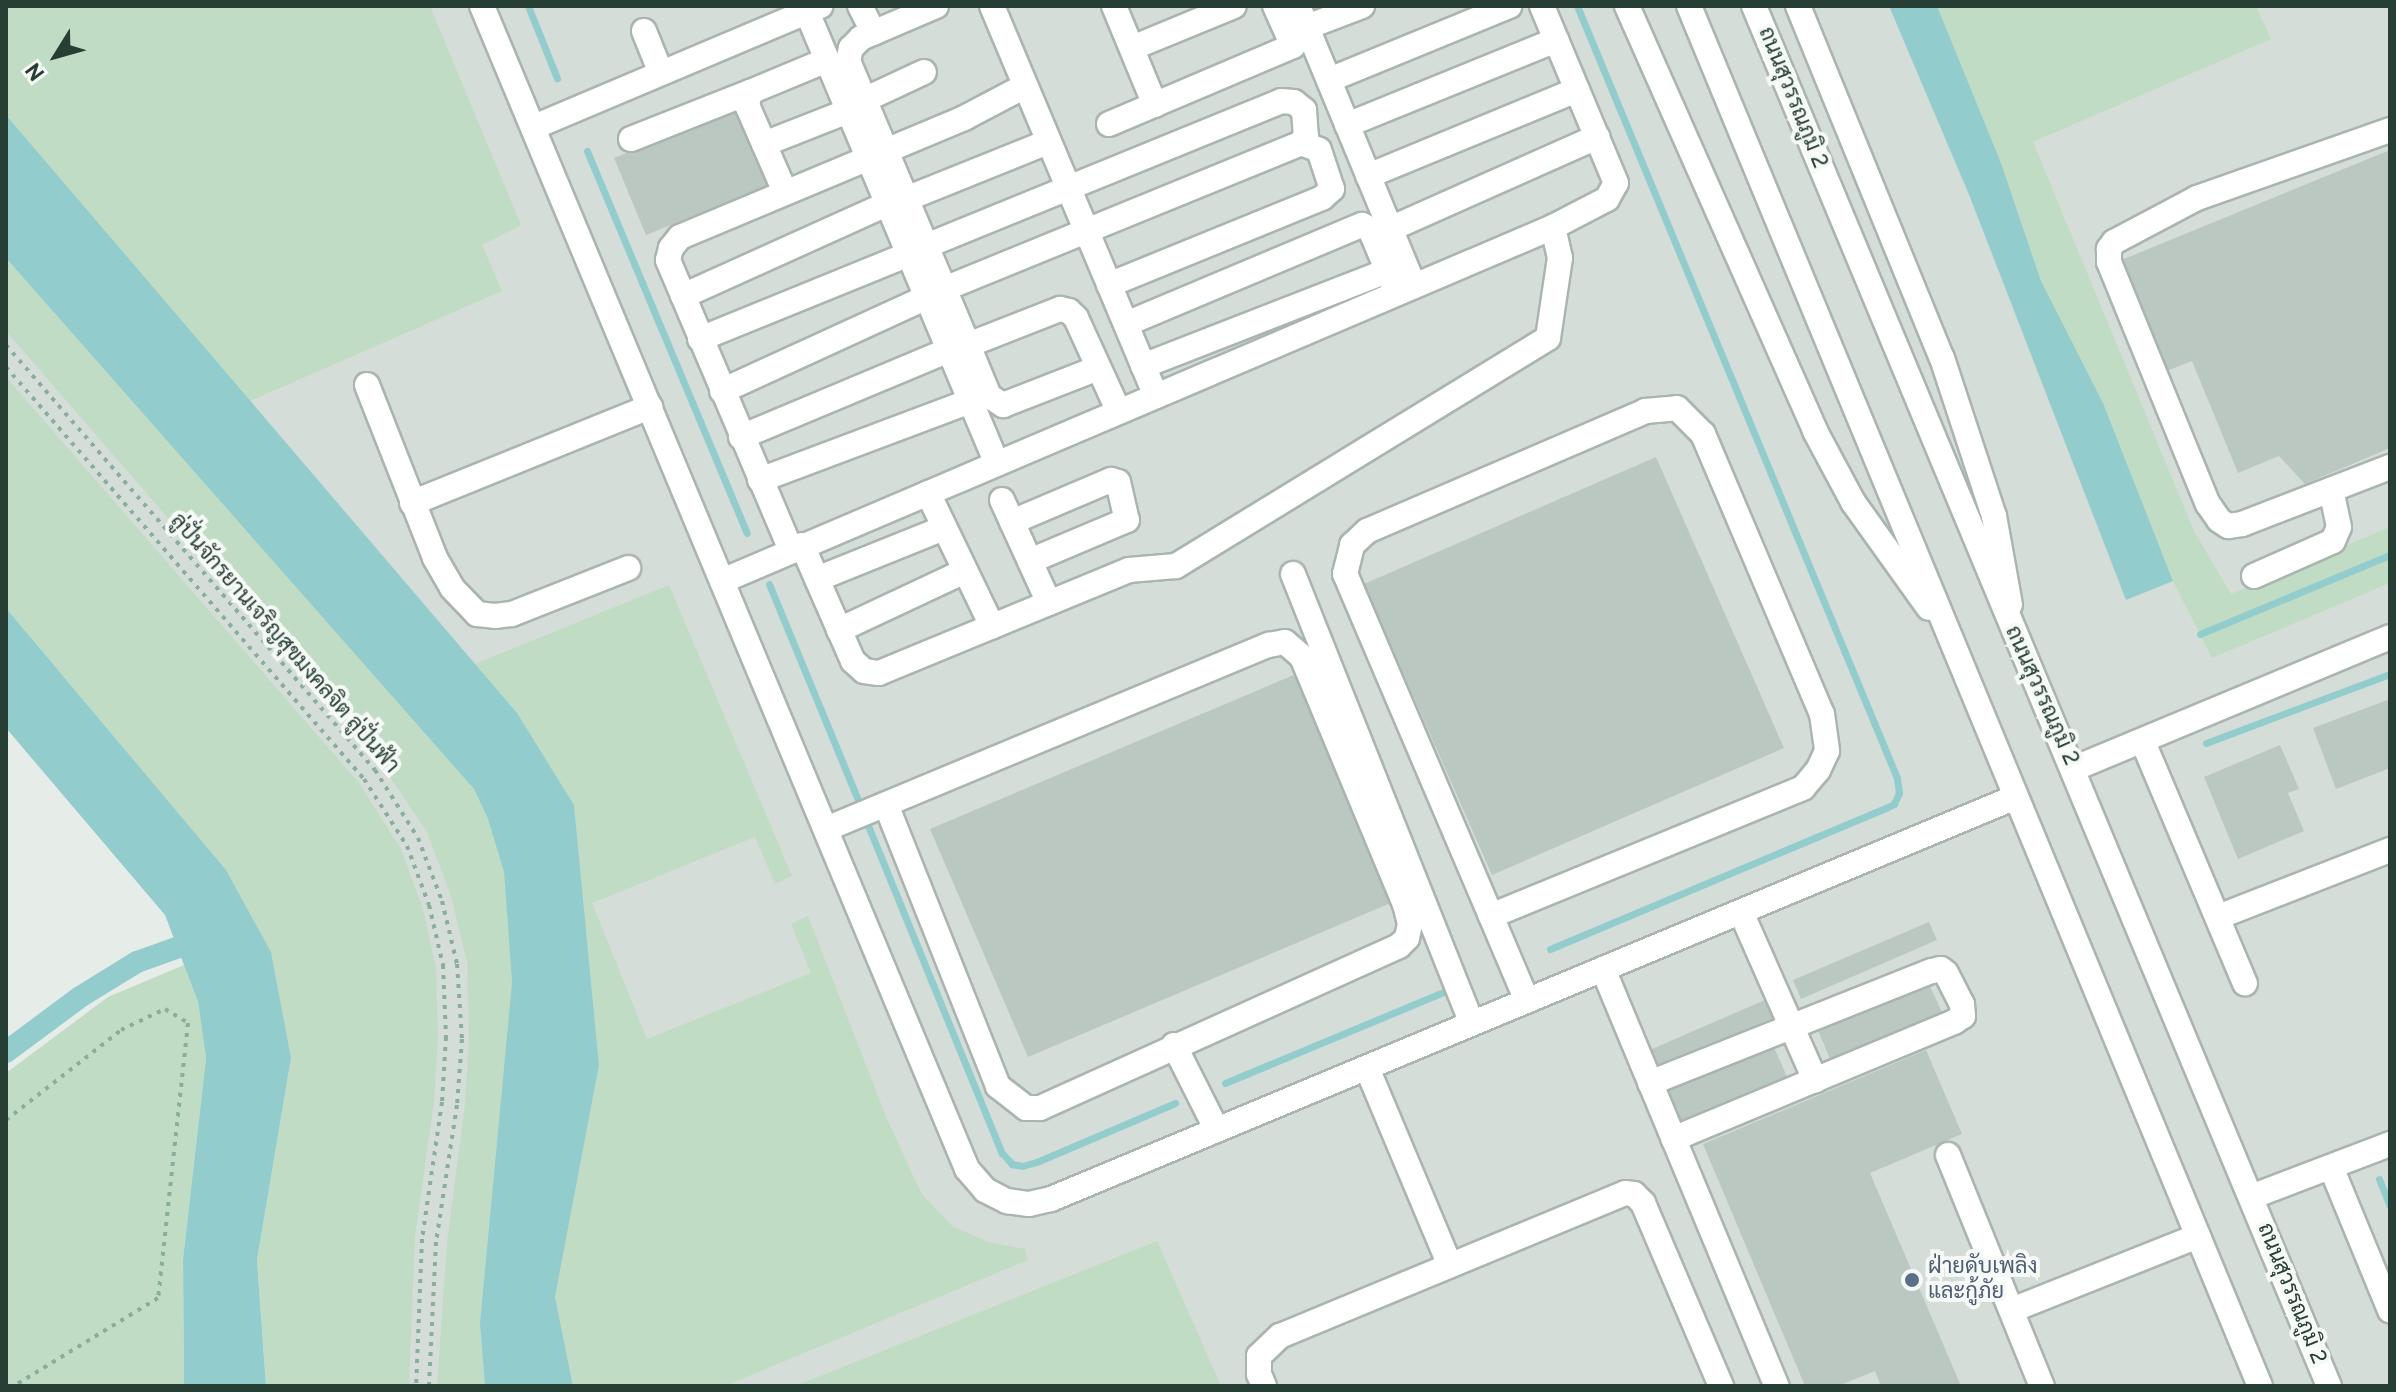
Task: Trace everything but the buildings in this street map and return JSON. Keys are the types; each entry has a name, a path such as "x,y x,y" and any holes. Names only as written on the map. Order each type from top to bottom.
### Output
{"street":[{"path":"482,6 967,1169 985,1190 1007,1201 1029,1204 1051,1199 2016,797"},
{"path":"860,6 874,33"},
{"path":"856,105 848,61 855,43 936,6"},
{"path":"992,6 1156,396"},
{"path":"1114,6 1155,105"},
{"path":"1132,48 1234,6"},
{"path":"1109,124 1293,46 1275,6"},
{"path":"1362,6 1303,16 1390,229 1406,290"},
{"path":"1329,80 1509,6"},
{"path":"722,581 1553,227 1607,199 1616,183 1542,6"},
{"path":"1627,6 1815,431 1853,502 1952,639"},
{"path":"1689,6 2260,1386"},
{"name":"ถนนสุวรรณภูมิ 2","path":"1754,6 2013,635 2073,769 2329,1386"},
{"path":"1798,6 1942,358 1994,516 2005,563 2013,635"},
{"path":"534,127 813,9 827,60 856,105 958,348 989,396 1003,405 1098,368"},
{"path":"644,31 661,73"},
{"path":"1347,125 1556,40"},
{"path":"631,139 827,60"},
{"path":"764,144 924,72"},
{"path":"1025,86 964,118 680,237 671,248 668,260 760,480 796,548 817,579 853,661 864,671 879,673 1129,570 1176,566 1548,338 1560,258 1553,227"},
{"path":"1368,176 1577,90"},
{"path":"750,92 747,105 785,192"},
{"path":"700,339 1281,101 1294,102 1304,110 1306,136 1301,143 934,294 722,391"},
{"path":"2390,130 2197,198 2114,242 2109,249 2109,262 2208,504 2219,520 2228,526 2242,524 2390,467"},
{"path":"1390,229 1597,137"},
{"path":"683,296 897,201 1048,142"},
{"path":"1109,285 1322,198 1332,189 1330,178 1319,150 1301,143"},
{"path":"1126,324 1362,225 1370,229 1389,270 1406,290"},
{"path":"1143,366 1389,270"},
{"path":"741,437 1060,309 1076,318 1119,412"},
{"path":"958,348 970,401 997,464"},
{"path":"367,385 412,503 452,588 477,614 512,614 628,568"},
{"path":"760,480 970,401"},
{"path":"412,503 650,407"},
{"path":"1491,916 1803,788 1818,770 1827,751 1822,714 1703,434 1677,408 1645,411 1367,531 1352,545 1345,574 1527,1001"},
{"path":"1030,561 1127,520 1118,482 1111,480 1007,511 1049,603"},
{"path":"2254,576 2333,541 2339,527 2331,490"},
{"path":"928,493 992,626"},
{"path":"817,579 944,528"},
{"path":"839,630 965,571"},
{"path":"1293,574 1472,1023"},
{"path":"2073,769 2390,637"},
{"path":"826,829 1269,645 1285,642 1302,657 1405,904 1410,924 1407,938 1399,946 1040,1108 1026,1108 1010,1099 998,1086 886,805"},
{"path":"2143,742 2245,983"},
{"path":"2218,917 2390,850"},
{"path":"1741,912 1815,1080"},
{"path":"1603,969 1777,1386"},
{"path":"1650,1083 1941,969 1962,1004 1963,1016 1954,1022 1673,1139"},
{"path":"1174,1045 1217,1130"},
{"path":"1367,1068 1450,1265"},
{"path":"2251,1197 2390,1144"},
{"path":"1948,1155 2042,1386"},
{"path":"2331,1167 2390,1310"},
{"path":"1264,1386 1259,1374 1259,1356 1280,1336 1625,1193 1634,1194 1643,1203 1721,1386"},
{"path":"2012,1310 2198,1236"}],"path":[{"name":"ลู่ปั่นจักรยานเจริญสุขมงคลจิต ลู่ปั่นฟ้า","path":"6,345 375,770 418,838 442,901 457,964 462,1039 457,1105 436,1242 429,1386"},
{"path":"6,367 364,779 407,846 429,905 443,965 446,1037 442,1102 422,1239 416,1386"},
{"path":"6,1120 121,1030 165,1009 188,1023 158,1298 14,1386"}],"shaded area":[{"path":"6,6 2390,6 2390,1386 322,1386 332,1147 6,518"}],"green space":[{"path":"6,6 430,6 521,225 482,245 502,291 250,401 6,115"},
{"path":"1937,6 2256,6 2271,39 2033,142 2194,531 2231,594 2390,527 2390,583 2212,658 2173,581 2103,403 2041,281 2001,163"},
{"path":"6,258 474,789 488,819 504,872 512,982 480,1323 485,1386 437,1386 447,1242 465,1105 469,1038 467,962 451,896 427,832 382,765 6,331"},
{"path":"6,377 359,783 401,849 423,909 436,968 438,1036 434,1101 415,1237 409,1386 266,1386 257,1260 291,1058 271,952 226,870 6,608"},
{"path":"669,585 792,876 775,884 755,837 592,903 647,1039 811,973 791,924 808,916 887,1119 921,1193 952,1226 988,1242 1025,1249 1028,1260 725,1386 573,1386 555,1297 599,1065 574,805 517,713 475,664"},
{"path":"184,965 198,1002 206,1058 183,1259 184,1386 6,1386 6,1073 108,997"},
{"path":"1157,1241 1221,1386 795,1386 813,1379"}],"water":[{"path":"1889,6 1937,6 2001,163 2041,281 2103,403 2173,581 2126,600 1970,197"},
{"path":"6,115 517,713 574,805 599,1065 555,1297 573,1386 485,1386 480,1323 512,982 504,872 488,819 474,789 6,258"},
{"path":"6,608 226,870 271,952 291,1058 257,1260 266,1386 184,1386 183,1259 206,1058 198,1002 165,915 6,728"}],"waterway":[{"path":"528,6 557,78"},
{"path":"1550,949 1886,808 1894,804 1899,793 1897,778 1577,6"},
{"path":"587,151 747,533"},
{"path":"2200,634 2390,555"},
{"path":"769,584 857,798"},
{"path":"2206,743 2390,674"},
{"path":"867,823 1002,1153 1012,1164 1022,1166 1039,1161 1175,1103"},
{"path":"6,1052 80,997 137,962 204,938"},
{"path":"1225,1083 1451,989"},
{"path":"2379,1179 2390,1206"}],"place":[{"name":"ฝ่ายดับเพลิง และกู้ภัย","path":"1912,1280"}]}
